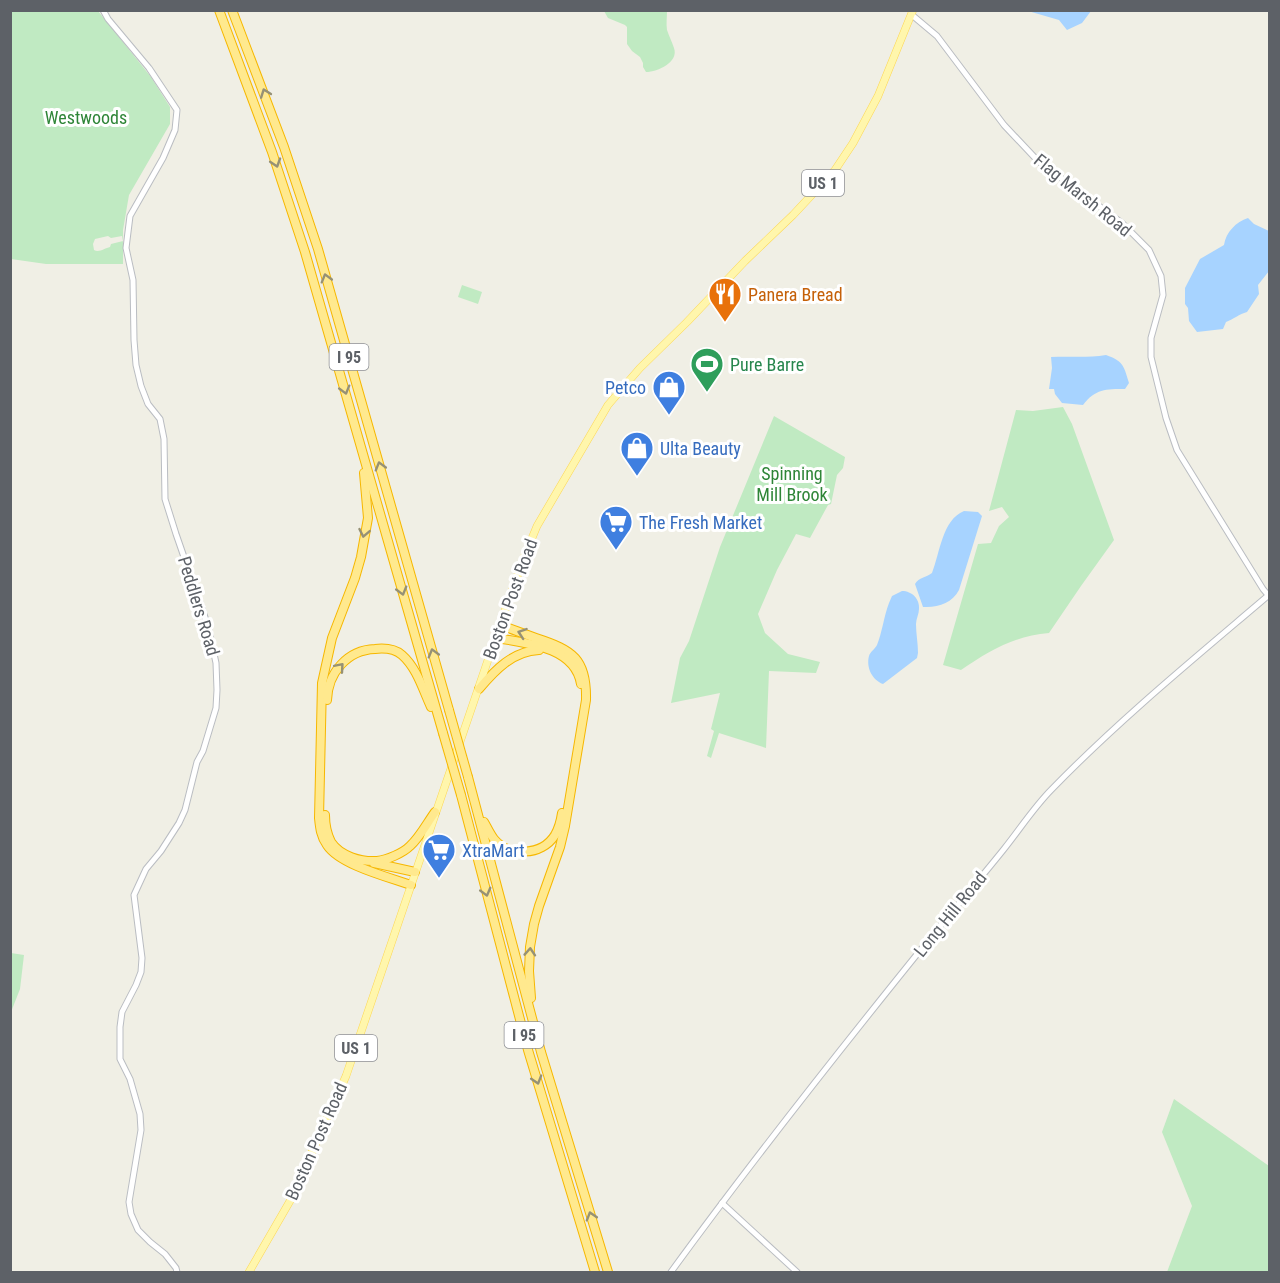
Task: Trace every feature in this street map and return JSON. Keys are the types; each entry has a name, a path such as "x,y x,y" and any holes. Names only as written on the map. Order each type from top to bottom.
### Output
{"highway":[{"name":"I 95","path":"219,10 276,163 305,252 461,795 528,1050 595,1272"},
{"name":"I 95","path":"232,10 280,137 318,249 468,777 541,1052 608,1272"},
{"path":"363,454 368,518 355,578 332,638 322,683 319,818 321,832 326,844 334,854 346,861 411,885"},
{"path":"500,625 566,650 576,658 583,670 586,684 586,700 565,825 554,868 539,906 530,947 531,994 541,1052"},
{"path":"468,777 485,824 494,839 507,849 535,850 547,844 555,835 561,820 581,696 581,681 575,668 566,657 551,650 496,638"},
{"path":"415,872 353,858 341,852 327,832 325,818 327,692 338,666 351,655 367,649 384,648 399,653 411,664 442,733"},
{"path":"479,689 500,666 513,657 526,651 551,650"},
{"path":"353,858 378,861 394,856 410,846 435,812"}],"main road":[{"name":"Boston Post Road","path":"249,1272 290,1201 345,1077 500,625 537,526 608,405 640,368 745,261 794,215 835,170 853,143 878,96 912,13"}],"street":[{"name":"Peddlers Road","path":"103,10 149,69 177,110 175,130 163,158 130,216 126,248 133,280 136,364 148,404 160,419 164,439 165,499 208,626 216,663 216,708 197,762 185,810 161,851 146,869 134,895 142,958 141,972 122,1012 120,1027 120,1059 130,1079 140,1114 141,1130 129,1202 131,1214 138,1230 165,1254 177,1272"},
{"name":"Flag Marsh Road","path":"912,13 937,36 1004,125 1038,161 1122,223 1149,250 1161,276 1163,295 1151,338 1151,357 1166,418 1177,450 1263,589 1269,594"},
{"name":"Long Hill Road","path":"671,1272 838,1053 1042,799 1113,730 1269,594"},
{"path":"722,1203 797,1272"}],"green space":[{"name":"Westwoods","path":"11,10 98,11 151,77 170,107 170,124 129,195 123,230 123,241 123,264 46,264 11,259","holes":["122,236 123,241 111,244 110,247 102,250 94,250 95,239"]},
{"path":"604,11 667,11 667,30 675,53 671,62 656,70 646,72 640,57 627,44 627,27 608,18"},
{"path":"462,285 482,292 478,304 458,297"},
{"path":"1063,407 1072,424 1114,540 1049,633 1013,641 961,670 943,665 978,544 991,543 999,526 1009,517 1002,507 989,511 1016,410 1033,411"},
{"name":"Spinning Mill Brook","path":"774,416 845,457 843,468 837,475 831,504 828,505 810,538 796,534 758,614 765,633 788,654 820,662 816,673 769,671 766,748 719,733 711,758 707,756 714,731 711,729 720,693 671,703 680,658 689,641 720,547"},
{"path":"11,953 24,955 20,989 11,1012"},
{"path":"1174,1099 1269,1166 1269,1272 1167,1272 1192,1206 1162,1132"}],"water":[{"path":"1028,11 1091,11 1082,23 1067,30 1059,20"},
{"path":"1248,218 1254,224 1269,231 1269,271 1258,285 1259,294 1247,312 1226,322 1223,329 1197,332 1189,321 1188,308 1185,304 1185,288 1200,259 1224,245 1232,228"},
{"path":"1106,355 1122,365 1129,383 1125,389 1101,391 1083,405 1062,403 1054,389 1049,389 1051,357"},
{"path":"964,511 978,512 982,516 959,590 944,604 923,607 915,584 932,573 946,529 957,515"},
{"path":"902,591 912,594 919,605 916,624 917,658 883,684 871,673 868,664 869,656 877,645 892,596"}],"place":[{"name":"Panera Bread","path":"725,323"},
{"name":"Pure Barre","path":"707,393"},
{"name":"Petco","path":"669,416"},
{"name":"Ulta Beauty","path":"637,477"},
{"name":"The Fresh Market","path":"616,551"},
{"name":"XtraMart","path":"439,879"}]}
